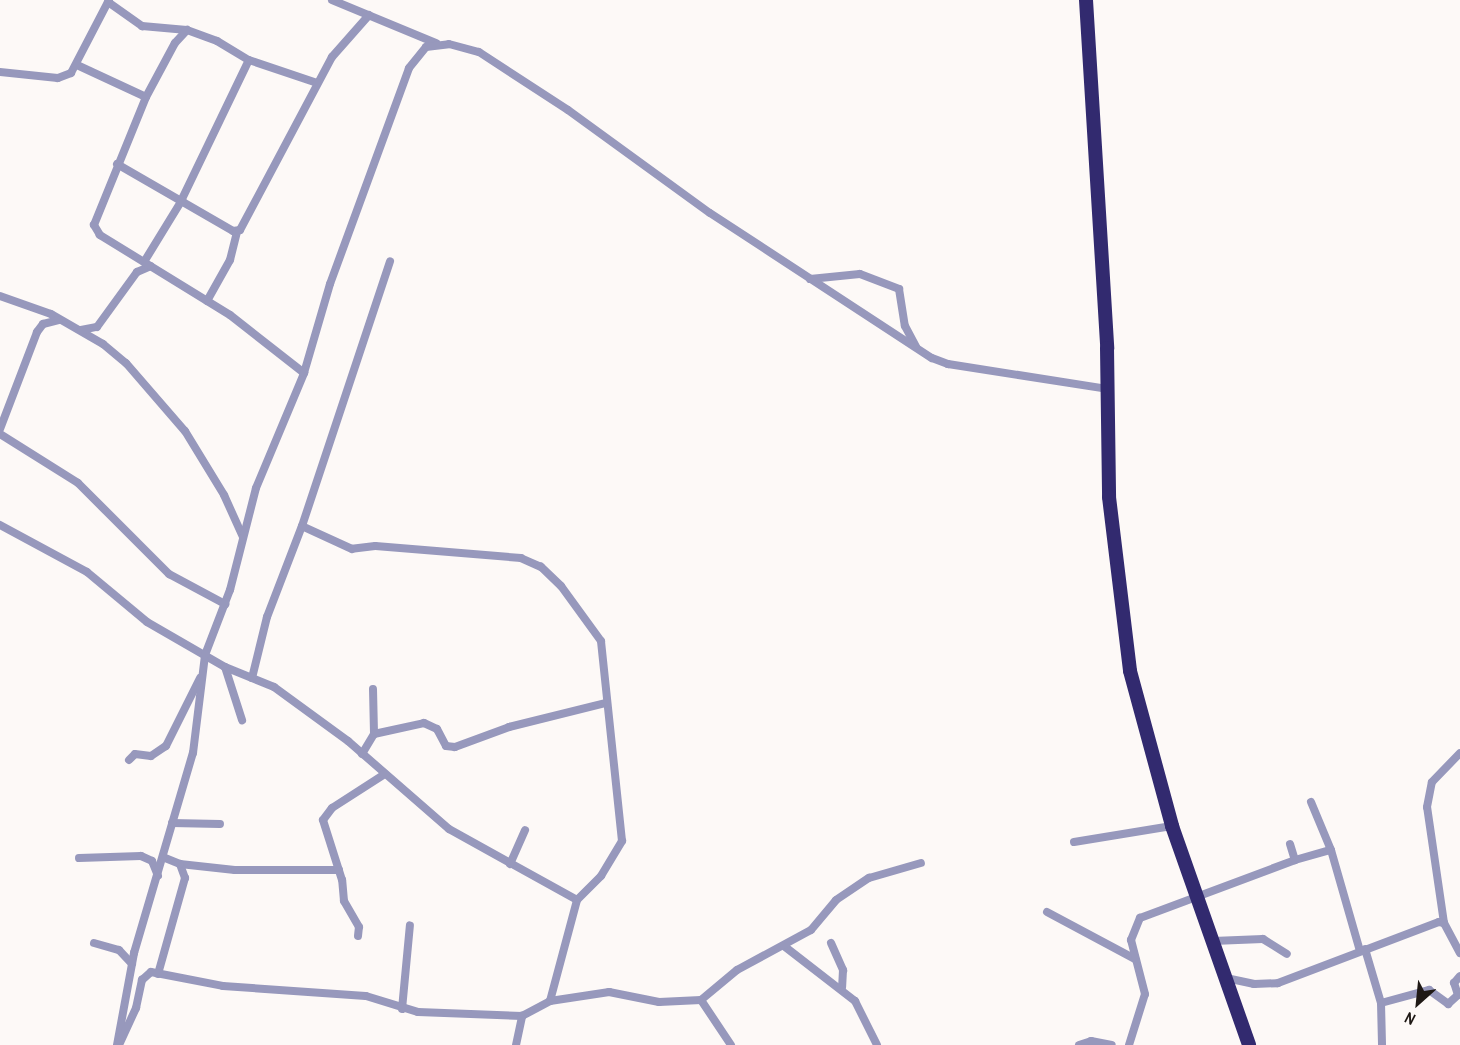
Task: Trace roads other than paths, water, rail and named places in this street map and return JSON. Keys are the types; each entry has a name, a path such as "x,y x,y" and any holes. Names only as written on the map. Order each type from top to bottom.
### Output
{"highway":[{"path":"1086,0 1107,389 1109,497 1130,671 1172,826 1200,898 1249,1045"}],"street":[{"path":"332,0 436,43 479,51 810,279 916,348 948,364 1107,389"},
{"path":"0,72 58,78 77,65 108,1 142,26 187,30 217,40 249,60 317,83"},
{"path":"207,301 235,249 237,232 244,227 267,173 317,83 342,42 369,15"},
{"path":"187,30 175,43 146,97 94,225 100,235 207,301 304,373"},
{"path":"118,1045 132,964 193,753 205,655 225,604 262,469 304,373 330,284 409,68 426,47 436,43"},
{"path":"78,330 97,327 137,272 148,264 182,200 249,60"},
{"path":"77,65 146,97"},
{"path":"117,164 237,232"},
{"path":"132,254 137,272"},
{"path":"252,678 267,617 302,526 390,261"},
{"path":"810,279 861,274 900,289 905,326 916,348"},
{"path":"0,296 59,320 104,344 157,396 185,431 224,495 243,537"},
{"path":"0,429 37,332 43,324 59,320"},
{"path":"97,327 104,344"},
{"path":"0,434 78,483 169,574 225,604"},
{"path":"0,525 87,572 147,622 225,667 252,678 304,708 362,754 449,829 577,900"},
{"path":"302,526 352,549 375,546 500,554 541,567 561,586 601,641 605,703 615,758 622,841 601,876 577,900 550,1001"},
{"path":"225,667 242,720"},
{"path":"129,760 135,754 151,756 166,746 201,677"},
{"path":"362,754 374,734 373,689"},
{"path":"374,734 424,723 437,729 446,746 455,747 508,727 605,703"},
{"path":"1460,753 1432,782 1427,807 1444,923 1460,953"},
{"path":"358,936 359,927 344,902 336,859 323,827 326,814 385,774"},
{"path":"1311,802 1331,850 1381,1003 1382,1045"},
{"path":"172,823 220,824"},
{"path":"1074,842 1172,826"},
{"path":"510,864 525,830"},
{"path":"1290,844 1294,860"},
{"path":"1130,1045 1145,994 1131,940 1140,918 1150,911 1200,898 1294,860 1331,850"},
{"path":"79,858 141,856 152,861 158,878"},
{"path":"163,857 180,864 235,870 339,870"},
{"path":"325,870 336,859"},
{"path":"118,1045 136,1008 143,976 158,974 224,986 366,996 402,1009 522,1016 550,1001 609,992 659,1002 701,1000 737,970 811,930 836,900 868,879 921,863"},
{"path":"158,974 184,886 180,864"},
{"path":"1047,912 1135,959"},
{"path":"1226,978 1254,984 1278,983 1434,923 1444,923"},
{"path":"402,1009 410,925"},
{"path":"1213,941 1263,939 1287,954"},
{"path":"94,943 120,950 132,964"},
{"path":"831,943 843,970 842,987"},
{"path":"784,946 820,977 842,987 855,1001 877,1045"},
{"path":"1381,1003 1428,990 1448,1004 1458,995 1455,983 1460,976"},
{"path":"701,1000 731,1045"},
{"path":"516,1045 522,1016"},
{"path":"1079,1045 1091,1041 1112,1045"}]}
